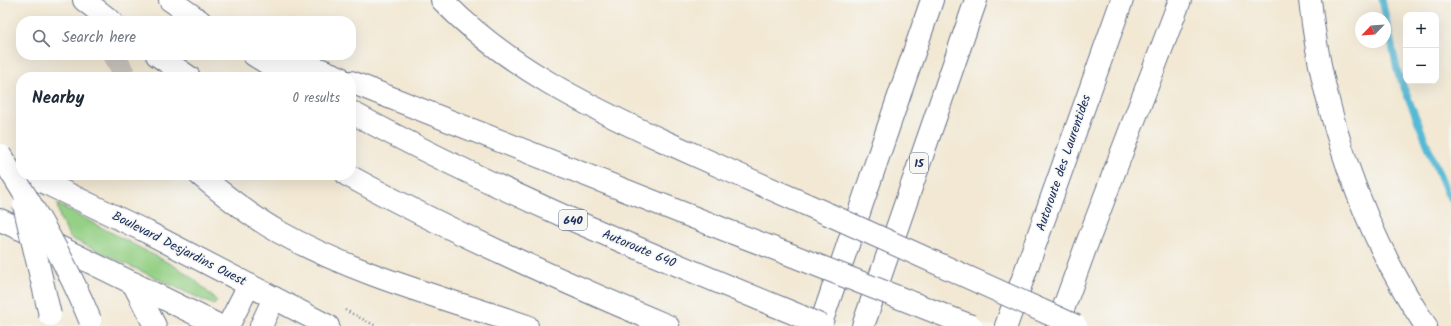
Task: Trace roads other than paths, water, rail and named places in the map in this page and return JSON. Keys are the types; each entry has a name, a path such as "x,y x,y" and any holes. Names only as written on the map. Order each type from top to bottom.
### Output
{"main road":[{"path":"84,0 105,16"},
{"path":"170,0 193,16"},
{"path":"442,0 454,13 495,47 540,76 604,113 713,164 828,214 1076,326"},
{"path":"821,326 932,0"},
{"name":"15","path":"863,326 976,0"},
{"name":"Autoroute des Laurentides","path":"1006,326 1122,0"},
{"path":"1057,326 1180,0"},
{"path":"1310,0 1317,48 1334,122 1357,190 1386,256 1426,326"},
{"path":"164,60 181,72"},
{"path":"262,60 281,72"},
{"path":"296,60 326,72"},
{"path":"356,84 971,326"},
{"name":"Autoroute 640","path":"356,115 429,154 529,201 821,326"},
{"path":"0,155 16,170"},
{"name":"Boulevard Desjardins Ouest","path":"0,163 16,173"},
{"path":"24,180 51,321"},
{"path":"24,180 71,276 91,323"},
{"name":"Boulevard Desjardins Ouest","path":"30,180 147,232 328,326"},
{"path":"206,180 250,214 279,232 332,257 406,286 528,326"},
{"path":"356,180 491,248 668,326"},
{"path":"0,220 41,238 220,326"},
{"path":"133,283 155,326"},
{"path":"228,326 249,285"},
{"path":"261,326 274,298"}],"waterway":[{"path":"1382,0 1398,73 1447,193 1451,198"}],"tunnel":[{"path":"117,60 123,72"}]}
